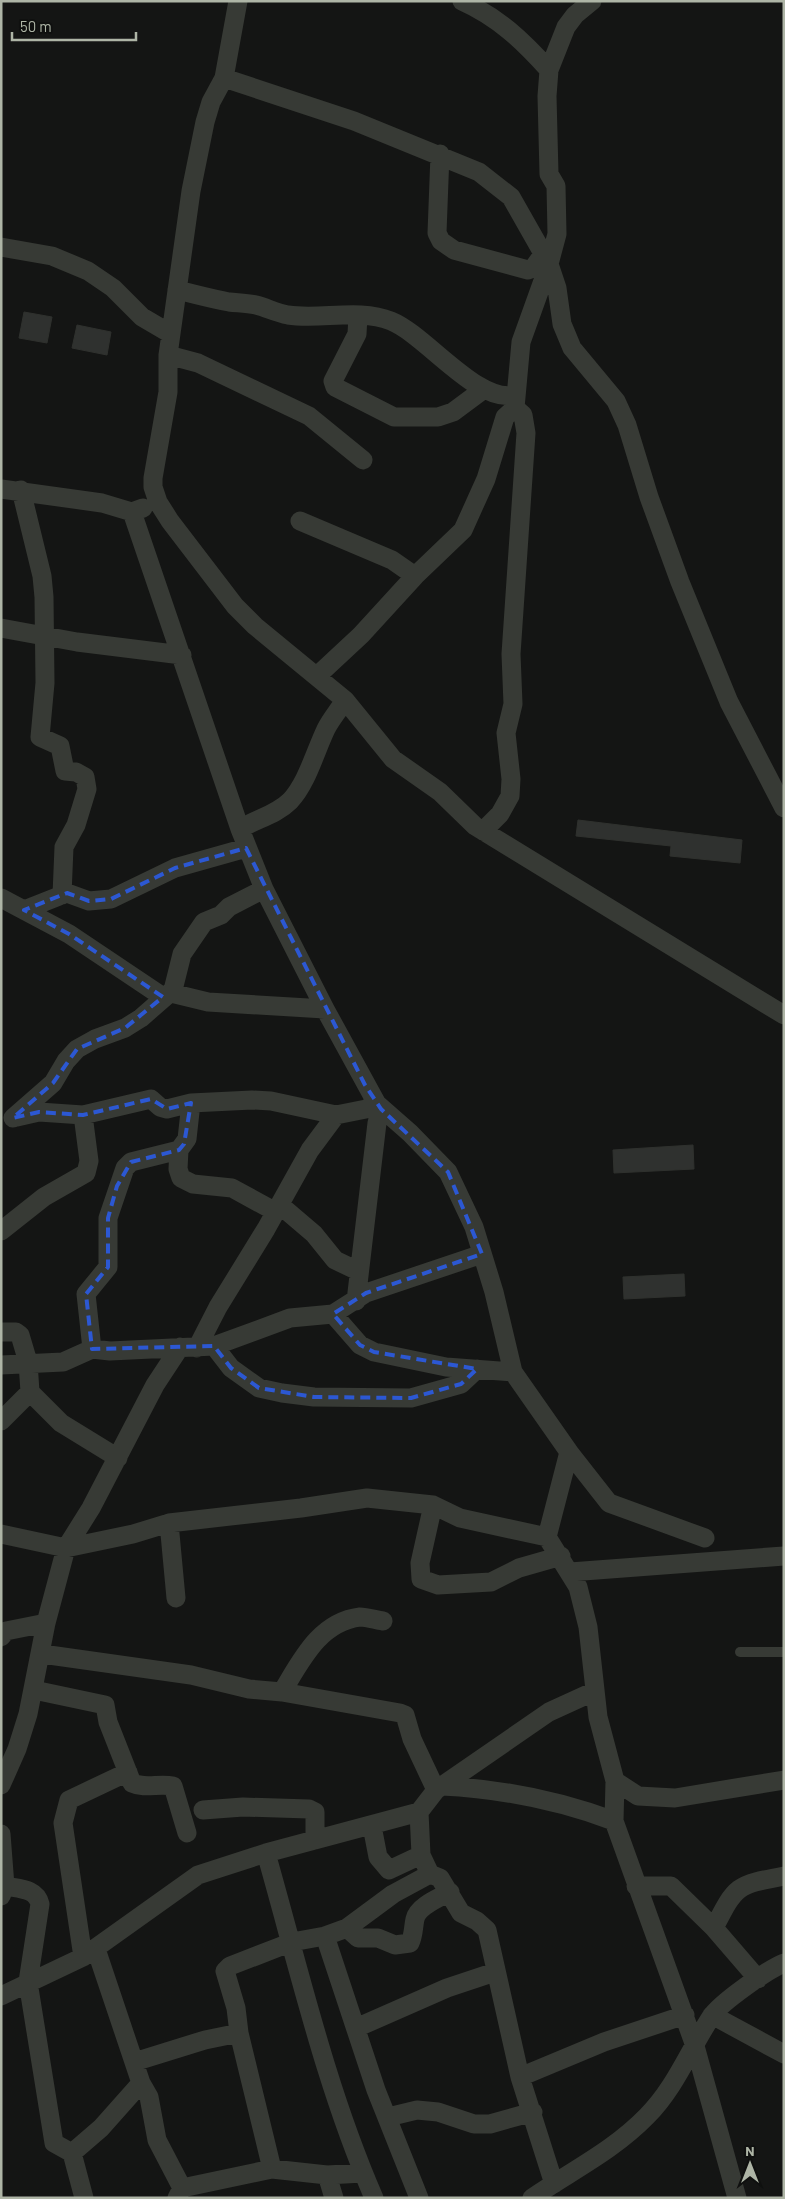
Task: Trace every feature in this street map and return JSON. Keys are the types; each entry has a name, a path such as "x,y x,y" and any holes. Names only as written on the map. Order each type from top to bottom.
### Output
{"street":[{"path":"238,1 224,78 210,102 191,191 168,355 168,392 153,478 153,487 158,502 192,552 235,606 255,626 345,700 393,759 440,792 482,831 784,1015"},
{"path":"462,1 484,6 526,44 548,70"},
{"path":"316,676 361,635 416,576 463,530 469,520 486,478 505,417 515,402 522,342 546,258 557,234 556,186 549,174 548,70 566,27 575,15 592,1"},
{"path":"224,78 354,121 440,154 479,172 511,197 546,258 557,288 562,324 572,348 616,401 627,425 649,497 680,582 729,702 784,808"},
{"path":"440,154 437,233 446,246 528,270 546,258"},
{"path":"1,247 52,256 88,271 113,288 142,317 171,334"},
{"path":"177,290 228,302 255,305 286,315 316,317 358,316 391,321 420,340 475,385 508,396 515,402 523,415 526,433 511,654 513,704 506,733 511,779 510,796 500,814 482,831"},
{"path":"358,316 356,334 333,381 335,387 394,417 438,417 453,412 484,389"},
{"path":"168,355 198,363 310,416 363,460"},
{"path":"1,488 102,503 132,512 158,502"},
{"path":"21,490 31,538 42,576 46,636 45,683 40,738 60,746 65,771 76,772 84,777 87,789 76,826 64,847 62,894"},
{"path":"132,512 246,848 264,889 325,1009 379,1106 410,1133 448,1172 462,1199 494,1292 513,1372 568,1452 609,1503 704,1538"},
{"path":"300,521 392,560 416,576"},
{"path":"1,628 182,656"},
{"path":"240,829 256,819 272,814 290,801 300,787 327,726 345,700"},
{"path":"24,910 68,893 89,901 111,899 175,868 246,848"},
{"path":"7,1118 53,1083 66,1061 78,1049 95,1039 125,1028 141,1018 168,994 182,954 204,922 221,915 229,907 264,889"},
{"path":"1,898 69,934 168,994 208,1002 325,1009"},
{"path":"7,1118 39,1112 83,1115 151,1099 160,1108 167,1109 191,1103 218,1100 270,1101 336,1115 379,1106"},
{"path":"191,1103 187,1139 179,1150 178,1169 181,1178 193,1184 232,1188 278,1209 314,1234 336,1260 358,1271"},
{"path":"356,1301 358,1271 377,1140 379,1106"},
{"path":"1,1231 44,1197 86,1173 89,1161 83,1115"},
{"path":"1,1785 18,1748 34,1690 42,1654 46,1622 66,1548 118,1458 155,1384 197,1347 218,1307 278,1209 310,1150 336,1115"},
{"path":"92,1349 86,1294 108,1266 108,1218 123,1173 131,1162 179,1150"},
{"path":"1,1365 28,1362 63,1362 92,1349 110,1351 197,1347 290,1318 333,1314 366,1293 482,1254"},
{"path":"333,1314 360,1346 374,1352 446,1367 513,1372"},
{"path":"1,1332 16,1332 20,1335 28,1362 30,1392 61,1423 118,1458"},
{"path":"197,1347 259,1388 314,1397 411,1398 461,1384 477,1369"},
{"path":"1,1421 30,1392"},
{"path":"568,1452 548,1537 578,1587 588,1628 595,1691 605,1748 614,1781 614,1822 695,2046 736,2198"},
{"path":"1,1534 66,1548 133,1534 169,1523 301,1508 366,1498 433,1505 460,1518 548,1537"},
{"path":"433,1505 420,1563 422,1578 438,1585 491,1582 519,1568 565,1564 784,1556"},
{"path":"169,1523 176,1598"},
{"path":"282,1692 313,1644 325,1630 360,1617 383,1621"},
{"path":"1,1637 6,1631 46,1622"},
{"path":"42,1654 191,1675 249,1689 282,1692 405,1715 412,1739 439,1788"},
{"path":"34,1690 105,1705 108,1722 132,1784 139,1786 166,1784 174,1786 187,1833"},
{"path":"1,1996 89,1953 198,1875 266,1853 419,1812 439,1788 549,1712 595,1691"},
{"path":"128,1772 69,1800 63,1823 89,1953 141,2083 149,2097 157,2140 179,2193 205,2190 272,2169 327,2175 363,2173"},
{"path":"614,1781 638,1796 675,1798 784,1780"},
{"path":"439,1788 490,1790 530,1796 574,1806 614,1822"},
{"path":"203,1810 243,1807 309,1809 315,1812 316,1840"},
{"path":"419,1812 422,1855 430,1874 440,1878 461,1913 477,1921 487,1930 520,2077 533,2112 554,2184"},
{"path":"372,1826 378,1858 389,1870 422,1855"},
{"path":"1,1834 3,1891 34,1892 40,1904 28,1982 54,2143 72,2153 84,2198"},
{"path":"266,1853 318,2039 363,2173 374,2198"},
{"path":"272,2169 240,2033 236,2008 225,1971 230,1966 292,1942 325,1936 347,1928 393,1894 430,1874"},
{"path":"714,1928 730,1898 746,1883 784,1876"},
{"path":"636,1886 671,1886 714,1928 758,1978"},
{"path":"347,1928 358,1938 378,1938 395,1945 410,1943 414,1933 415,1917 423,1908 450,1892"},
{"path":"325,1936 376,2090 419,2198"},
{"path":"532,2198 607,2151 648,2116 670,2089 712,2015 758,1978 782,1967"},
{"path":"356,2028 447,1988 495,1972"},
{"path":"520,2077 604,2042 684,2015"},
{"path":"712,2015 784,2054"},
{"path":"134,2062 205,2040 240,2033"},
{"path":"72,2153 101,2128 141,2083"},
{"path":"388,2118 417,2110 438,2112 474,2124 490,2124 533,2112"},
{"path":"327,2175 334,2198"}],"lane":[{"path":"740,1652 784,1652"}],"highlighted area":[{"path":"246,848 365,1085 381,1109 448,1172 482,1254 366,1293 333,1314 360,1345 374,1352 477,1369 461,1384 411,1398 314,1397 259,1388 231,1368 214,1346 92,1349 86,1294 108,1267 108,1218 117,1186 131,1162 179,1150 184,1144 191,1103 167,1109 151,1099 83,1115 39,1112 13,1118 53,1083 77,1049 125,1028 163,997 69,934 24,910 67,893 89,901 111,899 175,868"}],"building":[{"path":"24,312 52,317 47,343 19,338"},
{"path":"77,325 111,332 107,355 72,348"},
{"path":"578,820 742,840 740,863 670,856 671,846 576,836"},
{"path":"693,1145 694,1169 614,1173 613,1150"},
{"path":"684,1274 685,1296 624,1299 623,1277"}]}
